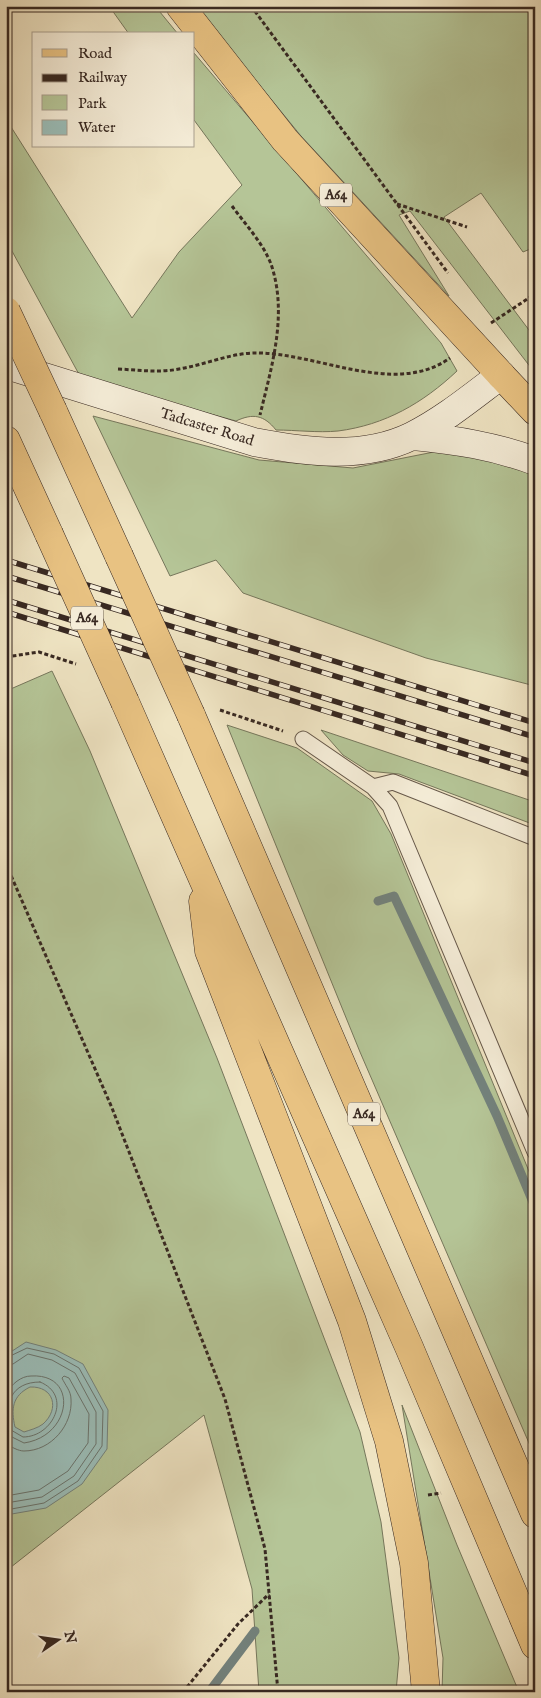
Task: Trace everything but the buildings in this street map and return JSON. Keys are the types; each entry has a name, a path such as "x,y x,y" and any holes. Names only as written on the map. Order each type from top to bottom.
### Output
{"main road":[{"name":"A64","path":"180,6 286,140 502,375"},
{"name":"A64","path":"6,311 191,715 535,1514"},
{"path":"502,375 535,411"},
{"name":"A64","path":"6,440 125,702 405,1338 535,1644"},
{"name":"A64","path":"198,869 209,951 352,1321 389,1441 414,1563 426,1692"}],"street":[{"name":"Tadcaster Road","path":"6,365 254,442 296,450 330,452 360,450 392,444 413,436 502,375"},
{"name":"Tadcaster Road","path":"413,436 472,442 504,450 535,461"}],"lane":[{"path":"303,740 373,787 390,806 535,1152"},
{"path":"373,787 393,782 535,838"}],"path":[{"path":"251,6 453,280"},
{"path":"397,204 467,227"},
{"path":"232,206 253,233 270,262 278,291 279,324 274,355 254,442"},
{"path":"487,325 535,294"},
{"path":"109,368 157,372 179,369 238,355 274,355 382,373 400,374 428,370 449,358"},
{"path":"6,864 112,1108 225,1399 265,1549 278,1692"},
{"path":"183,1692 238,1624 269,1594"}],"green space":[{"path":"109,6 155,6 176,32 128,32"},
{"path":"195,6 535,6 535,247 523,252 481,193 444,217 535,338 535,373 410,211 399,215 449,296 301,136"},
{"path":"195,54 441,343 457,371 431,393 402,411 372,424 330,432 276,430 263,418 253,416 236,421 81,378 6,240 6,119 132,318 179,252 242,185 195,121"},
{"path":"93,416 259,460 353,468 459,447 535,471 535,686 426,658 243,593 216,560 170,576"},
{"path":"52,671 90,751 217,1058 360,1432 381,1522 399,1658 396,1692 259,1692 252,1589 204,1415 6,1571 6,691"},
{"path":"227,725 297,748 372,801 391,834 535,1186 535,1457 360,1052"},
{"path":"321,730 535,802 535,825 399,774 368,771 343,755"},
{"path":"402,1405 457,1545 519,1692 442,1692 443,1658"}],"water":[{"path":"26,1342 56,1350 83,1364 108,1410 107,1449 82,1484 46,1508 6,1515 6,1355","holes":["30,1387 45,1390 49,1394 53,1405 52,1412 43,1424 24,1432 15,1427 14,1404 24,1391"]}],"waterway":[{"path":"378,901 394,896 497,1116 535,1207"},
{"path":"209,1692 255,1631"}],"railway":[{"path":"6,560 535,723"},
{"path":"6,576 535,737"},
{"path":"6,600 535,763"},
{"path":"6,612 535,776"}]}
